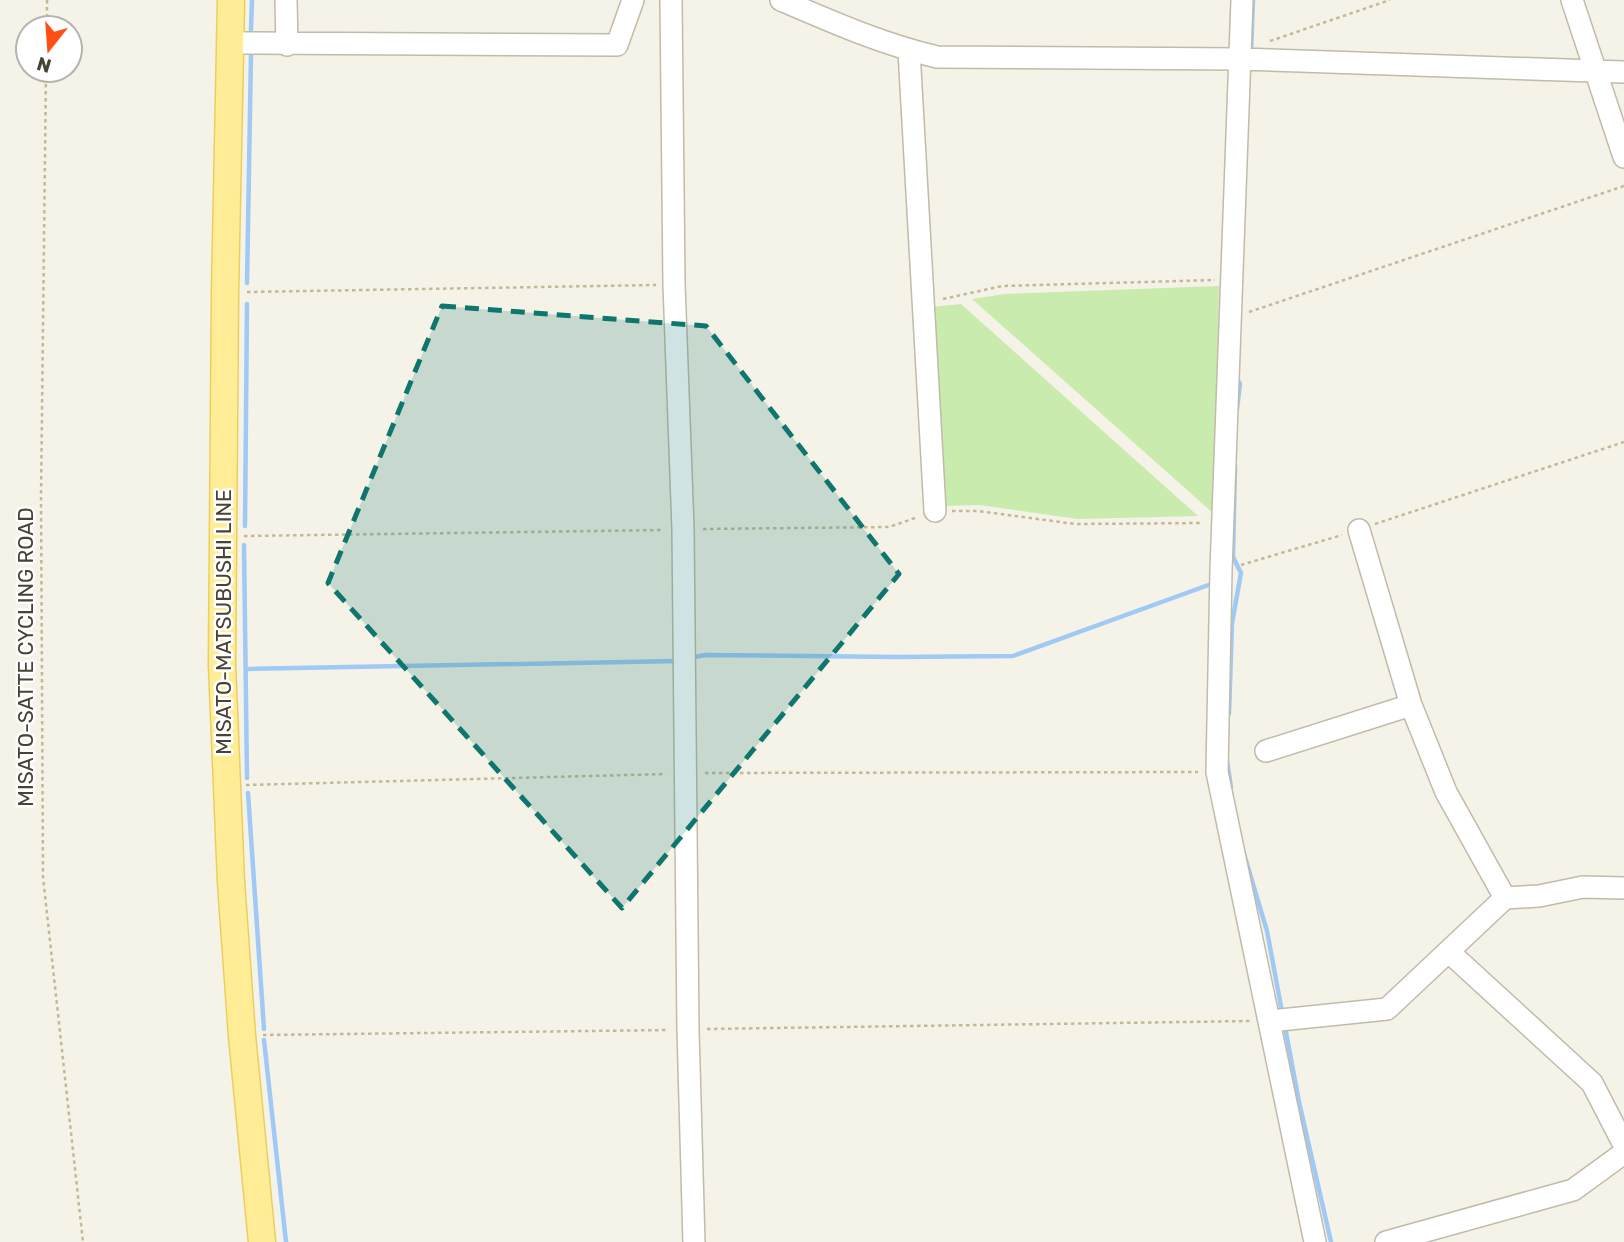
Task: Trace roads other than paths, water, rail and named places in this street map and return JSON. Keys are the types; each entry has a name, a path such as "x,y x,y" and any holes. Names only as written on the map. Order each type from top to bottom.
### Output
{"main road":[{"name":"MISATO-MATSUBUSHI LINE","path":"231,0 222,537 225,787 242,1036 262,1242"}],"street":[{"path":"286,0 287,45"},
{"path":"232,43 617,45 633,0"},
{"path":"671,0 674,284 683,529 684,774 694,1242"},
{"path":"781,0 857,33 909,51 937,57 1239,59 1624,72"},
{"path":"1242,0 1217,772 1315,1242"},
{"path":"1572,0 1624,157"},
{"path":"909,51 935,511"},
{"path":"1359,530 1411,705 1446,792 1505,898"},
{"path":"1266,751 1411,705"},
{"path":"1270,1021 1387,1009 1505,898 1539,896 1583,887 1624,888"},
{"path":"1449,952 1592,1083 1624,1145"},
{"path":"1386,1242 1573,1190 1624,1153"}],"waterway":[{"path":"251,30 252,0"},
{"path":"1251,52 1253,0"},
{"path":"247,283 251,54"},
{"path":"245,526 247,304"},
{"path":"1237,409 1240,384 1238,380"},
{"path":"1229,714 1232,623 1241,573 1233,557 1235,466"},
{"path":"244,545 247,778"},
{"path":"690,658 705,655 1013,656 1214,583"},
{"path":"246,669 678,661"},
{"path":"1227,761 1231,787"},
{"path":"248,793 264,1029"},
{"path":"1244,854 1267,931 1282,1012"},
{"path":"1285,1027 1331,1242"},
{"path":"264,1040 286,1242"}]}
